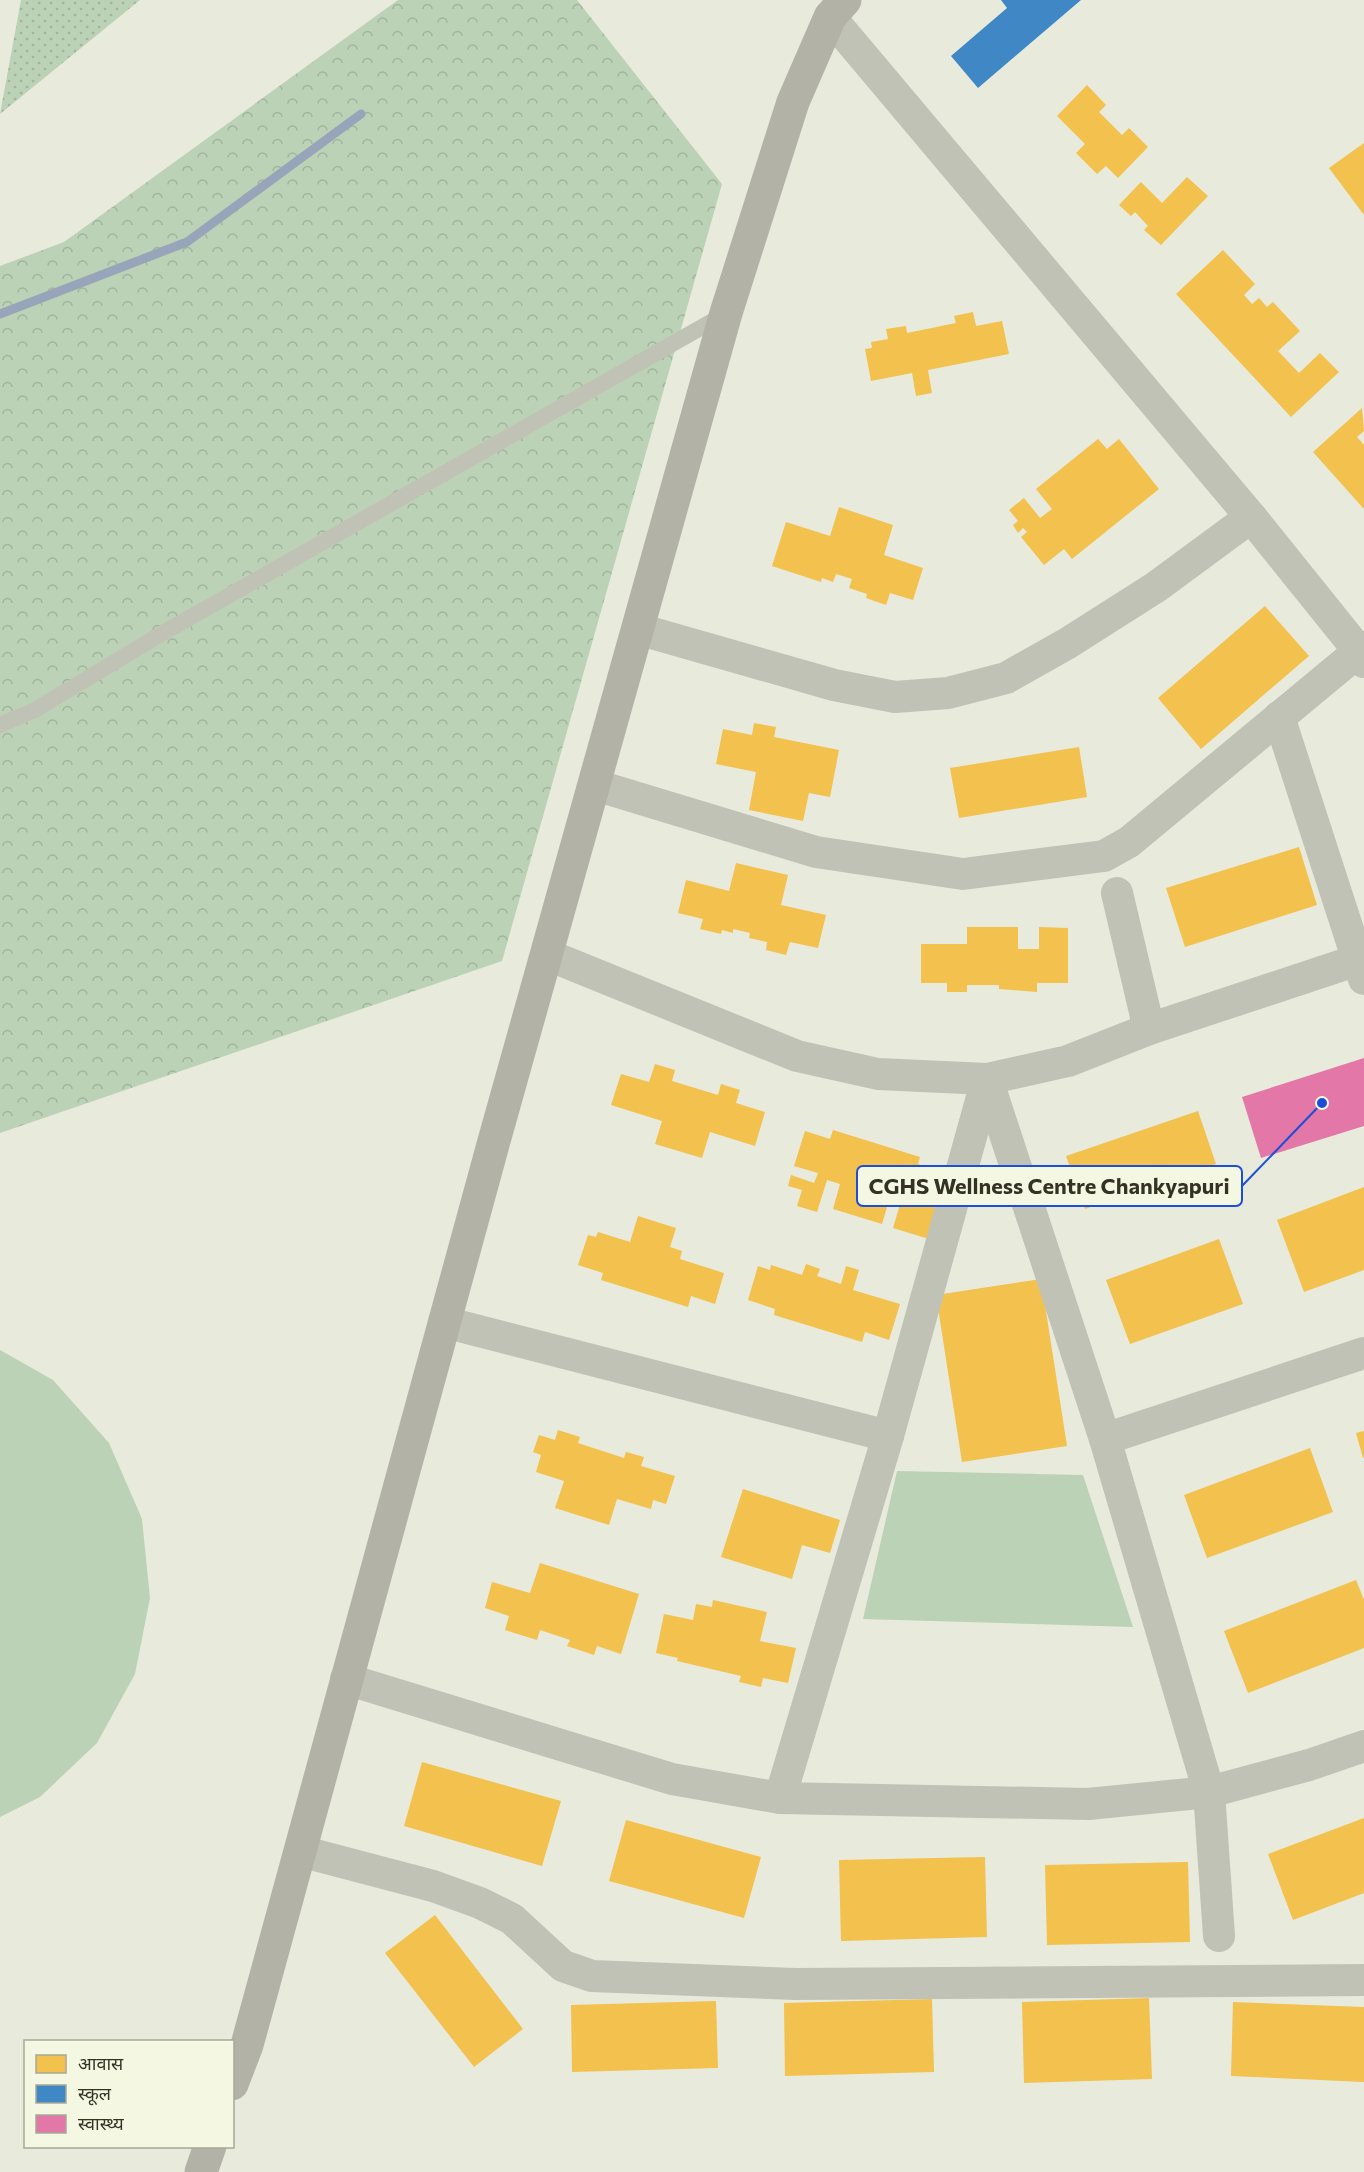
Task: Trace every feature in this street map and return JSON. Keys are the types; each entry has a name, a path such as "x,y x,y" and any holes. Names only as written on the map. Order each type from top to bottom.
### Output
{"street":[{"path":"234,2079 247,2045 444,1322 726,313 794,102 838,9 1362,653 1279,717 1129,842 1104,856 963,874 816,852 595,785"},
{"path":"639,628 834,685 895,697 948,693 1006,678 1068,643 1156,587 1251,517"},
{"path":"548,955 797,1056 878,1074 987,1079 1068,1061 1149,1029 1362,966 1279,717"},
{"path":"1117,893 1149,1029"},
{"path":"780,1798 888,1436 987,1079"},
{"path":"987,1079 1105,1439 1209,1792 1219,1936"},
{"path":"444,1322 888,1436"},
{"path":"1105,1439 1364,1353"},
{"path":"346,1679 672,1779 780,1798 1088,1804 1209,1792 1309,1766 1364,1746"},
{"path":"300,1851 433,1886 480,1903 512,1918 563,1966 592,1976 796,1984 1364,1980"},
{"path":"201,2172 209,2148"}],"lane":[{"path":"0,725 35,710 162,634 726,313"}],"green space":[{"path":"21,0 140,0 0,114"},
{"path":"398,0 577,0 722,184 502,961 0,1133 0,266 64,242"},
{"path":"0,1350 53,1380 109,1443 142,1519 150,1598 135,1674 97,1743 40,1797 0,1817"},
{"path":"897,1471 1083,1475 1133,1627 863,1619"}],"building: आवास":[{"path":"1087,85 1106,105 1099,112 1122,135 1129,128 1148,147 1118,178 1106,166 1097,174 1076,153 1085,144 1057,116"},
{"path":"1364,143 1364,215 1329,168"},
{"path":"1187,177 1208,196 1161,245 1144,230 1148,226 1135,212 1131,216 1119,205 1141,182 1162,203"},
{"path":"1223,250 1255,284 1244,295 1252,304 1259,298 1267,307 1273,302 1300,331 1278,351 1299,373 1320,353 1339,372 1291,417 1176,294"},
{"path":"973,312 976,326 1002,321 1009,354 928,370 932,393 916,396 912,373 871,381 865,349 872,348 871,342 888,339 886,329 906,326 907,333 956,323 954,316"},
{"path":"1362,408 1364,431 1357,437 1364,445 1364,509 1313,452"},
{"path":"1098,439 1107,449 1119,439 1159,489 1072,559 1064,549 1044,565 1021,537 1027,532 1023,528 1018,533 1013,525 1018,521 1009,510 1024,498 1040,518 1052,509 1036,489"},
{"path":"839,507 893,525 884,555 923,568 913,600 890,593 886,605 866,598 867,594 849,588 852,579 836,574 833,582 822,578 821,582 772,566 786,522 830,536"},
{"path":"1265,606 1309,656 1201,749 1158,698"},
{"path":"754,723 776,727 774,737 839,750 830,797 809,793 803,821 749,810 756,772 716,764 723,729 752,735"},
{"path":"1079,747 1087,797 959,818 950,768"},
{"path":"1299,847 1317,905 1185,947 1166,888"},
{"path":"736,863 788,875 781,905 826,915 818,948 790,942 786,955 766,950 767,942 749,938 750,933 733,929 733,933 722,930 721,934 700,929 703,919 678,913 686,880 729,891"},
{"path":"967,927 1018,927 1018,949 1039,949 1039,927 1068,928 1068,983 1037,983 1037,992 999,989 999,985 967,985 967,992 947,992 947,983 921,983 921,944 967,944"},
{"path":"655,1064 675,1070 672,1081 718,1095 721,1084 740,1090 736,1103 765,1112 755,1146 710,1132 702,1158 655,1144 662,1121 611,1105 621,1074 649,1082"},
{"path":"1198,1111 1216,1164 1085,1209 1066,1156"},
{"path":"833,1130 920,1157 918,1164 949,1174 929,1239 893,1228 901,1201 890,1197 882,1224 833,1209 840,1184 827,1180 817,1212 797,1206 802,1190 788,1186 791,1175 814,1183 818,1173 794,1166 805,1131 830,1139"},
{"path":"1364,1187 1364,1270 1304,1292 1277,1220"},
{"path":"638,1216 676,1228 670,1247 682,1251 680,1259 724,1273 715,1304 691,1296 688,1307 601,1280 603,1273 578,1265 588,1235 596,1237 598,1232 630,1242"},
{"path":"1219,1239 1243,1304 1130,1344 1106,1280"},
{"path":"806,1264 820,1269 817,1276 841,1284 846,1266 859,1270 853,1290 900,1304 889,1340 865,1332 862,1342 774,1315 775,1309 748,1300 758,1266 770,1270 771,1265 802,1275"},
{"path":"1041,1279 1067,1446 962,1462 936,1295"},
{"path":"558,1430 580,1437 578,1443 624,1458 626,1452 644,1457 641,1466 675,1476 666,1504 653,1500 651,1509 617,1499 609,1525 555,1508 564,1481 536,1472 541,1455 533,1452 539,1435 555,1440"},
{"path":"1364,1431 1364,1458 1363,1458 1356,1433"},
{"path":"1310,1448 1333,1512 1207,1558 1184,1495"},
{"path":"743,1489 840,1520 830,1553 802,1545 792,1579 721,1557"},
{"path":"540,1563 639,1594 621,1654 597,1646 594,1655 567,1646 570,1640 540,1630 537,1640 505,1630 509,1616 485,1608 492,1582 530,1593"},
{"path":"1356,1580 1364,1600 1364,1648 1248,1693 1224,1631"},
{"path":"713,1600 767,1612 760,1641 796,1648 788,1683 763,1678 761,1687 739,1682 741,1676 677,1661 678,1658 656,1653 664,1614 693,1620 696,1604 712,1607"},
{"path":"422,1762 561,1801 542,1866 404,1826"},
{"path":"1364,1818 1364,1893 1293,1920 1268,1854"},
{"path":"626,1820 761,1857 744,1918 609,1881"},
{"path":"985,1857 987,1937 841,1941 839,1860"},
{"path":"1188,1862 1190,1942 1047,1945 1045,1865"},
{"path":"435,1915 523,2029 474,2067 385,1953"},
{"path":"1149,1998 1152,2079 1024,2083 1022,2002"},
{"path":"932,1999 934,2072 785,2076 784,2003"},
{"path":"716,2001 718,2068 572,2072 571,2005"},
{"path":"1233,2002 1364,2007 1364,2082 1231,2076"}],"building: स्कूल":[{"path":"1001,0 1081,0 978,88 951,56 1007,8"}],"building: स्वास्थ्य":[{"path":"1364,1058 1364,1126 1261,1158 1242,1097"}],"waterway":[{"path":"0,314 187,242 361,114"}],"place":[{"name":"CGHS Wellness Centre Chankyapuri","path":"1322,1103"}]}
